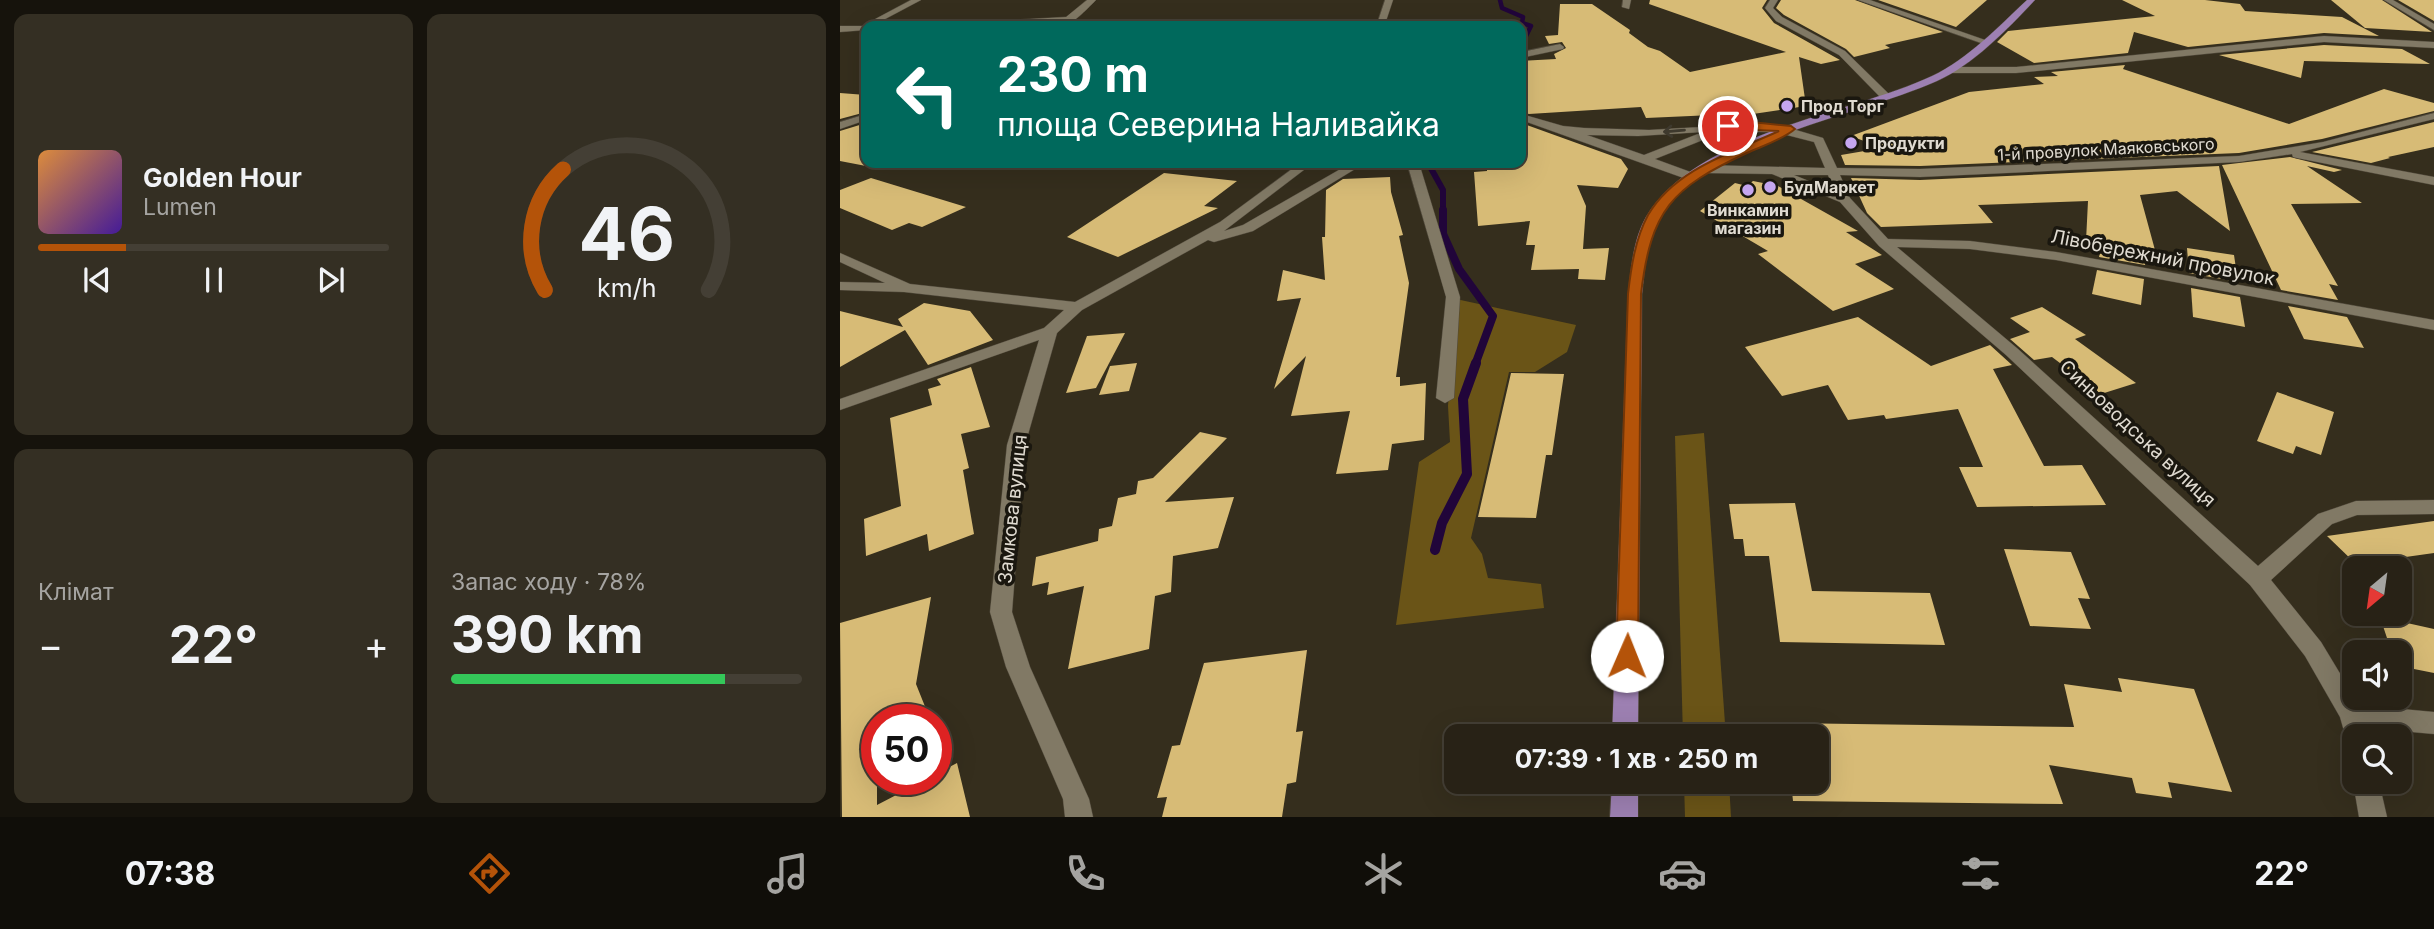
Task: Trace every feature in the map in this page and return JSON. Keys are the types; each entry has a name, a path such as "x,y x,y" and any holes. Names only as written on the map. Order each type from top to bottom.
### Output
{"main road":[{"path":"1625,724 1634,294 1639,258 1653,216 1675,189 1698,173 1791,129 1886,97 1949,70 2031,0"},
{"path":"1624,817 1625,794"}],"street":[{"path":"877,21 917,0"},
{"path":"1068,21 1092,0"},
{"path":"1774,0 1769,8 1779,19 1842,53 1886,97"},
{"path":"1862,0 1984,41"},
{"path":"2388,0 2434,28"},
{"path":"1384,21 1385,12 1392,3"},
{"path":"1041,21 1071,19"},
{"path":"840,29 861,27"},
{"path":"1949,70 2016,70 2324,39 2434,45"},
{"path":"1526,54 1560,47"},
{"name":"1-й провулок Маяковського","path":"1774,171 1934,173 2239,159 2286,152 2434,116"},
{"path":"1526,118 1562,129 1648,133 1751,125 1791,129"},
{"path":"840,126 861,119"},
{"path":"1645,159 1728,126"},
{"name":"Синьоводська вулиця","path":"1562,129 1645,159 1698,173 1774,171 1844,199"},
{"name":"Синьоводська вулиця","path":"1791,129 1819,140 1844,199 1884,243 2012,352 2258,579 2313,649 2354,724"},
{"path":"2286,152 2434,181"},
{"path":"840,405 1050,331 1077,307 1119,281 1190,246 1224,225 1300,168"},
{"path":"1190,246 1248,228 1350,168"},
{"path":"1414,168 1453,297 1445,398"},
{"name":"Лівобережний провулок","path":"1884,243 1940,243 2089,260 2225,288 2434,325"},
{"path":"840,257 908,288"},
{"path":"840,286 908,288 1077,307"},
{"name":"Замкова вулиця","path":"1050,331 1016,445 1001,612 1018,667 1076,799 1079,817"},
{"path":"2258,579 2325,519 2356,508 2434,507"},
{"path":"2408,724 2434,723"},
{"path":"2368,794 2373,817"}],"shaded area":[{"path":"1456,299 1576,325 1567,352 1535,372 1509,372 1471,538 1482,554 1488,578 1541,584 1544,608 1396,625 1419,462 1450,442 1448,406"},
{"path":"1704,433 1725,724 1683,724 1675,436"},
{"path":"1684,794 1730,794 1731,817 1685,817"}],"building":[{"path":"1650,0 1767,0 1762,8 1774,23 1840,60 1821,64 1799,57 1806,106 1719,119 1713,115 1646,118 1641,107 1526,113 1526,61 1556,59 1554,54 1566,48 1562,42 1549,44 1545,36 1558,35 1560,4 1592,4 1630,30 1629,33 1648,47 1660,51 1690,72 1786,52 1649,4"},
{"path":"1781,0 1855,0 1943,32 1885,45 1890,48 1854,57 1846,49 1784,15 1776,8"},
{"path":"1878,0 1987,0 1956,27"},
{"path":"2122,0 2205,0 2240,4 2245,11 2342,17 2379,36 2324,33 2188,47 2134,32 2128,53 2034,63 1997,42 2008,31 2155,16"},
{"path":"2331,0 2382,0 2432,32 2365,28"},
{"path":"2398,0 2434,0 2434,21"},
{"path":"2324,45 2402,49 2430,64 2304,61 2301,78 2219,55"},
{"path":"2125,65 2123,69 2289,124 2384,89 2434,103 2434,111 2322,139 2239,153 1920,166 1845,165 1841,155 1882,148 1851,136 1969,92 2044,84 2034,77 2058,76 2051,72"},
{"path":"840,93 861,95 861,113 840,119"},
{"path":"2434,122 2434,147 2371,163 2312,152"},
{"path":"861,125 861,165 840,161 840,131"},
{"path":"1526,125 1621,159 1628,169 1618,188 1577,185 1586,206 1583,249 1609,248 1605,280 1578,279 1579,269 1531,270 1535,245 1526,245 1530,221 1478,226 1474,172 1487,171 1487,168 1526,168"},
{"path":"2290,157 2342,170 2334,172 2307,166 2362,203 2291,204 2338,286 2329,284 2338,300 2281,290 2222,165"},
{"path":"2219,166 2230,231 2177,191 2140,195 2158,261 2146,259 2145,265 2099,257 2101,249 2094,248 2094,242 2086,241 2088,201 1978,205 1993,223 1881,227 1867,213 1851,178 1920,180"},
{"path":"1164,173 1237,181 1204,206 1218,208 1118,257 1067,237"},
{"path":"1390,177 1391,192 1403,235 1399,236 1409,283 1396,377 1400,377 1400,386 1426,383 1424,440 1392,444 1388,470 1336,474 1350,411 1291,416 1306,356 1274,389 1301,298 1277,301 1283,270 1325,280 1322,237 1325,237 1326,190 1343,179"},
{"path":"871,178 966,207 922,227 909,223 892,230 840,208 840,190"},
{"path":"1753,181 1778,186 1858,231 1846,232 1882,255 1855,264 1894,289 1833,311 1758,254 1768,251 1700,211 1735,183 1747,186"},
{"path":"2187,248 2234,255 2238,282 2189,273"},
{"path":"2097,270 2144,279 2141,305 2092,294"},
{"path":"2191,288 2240,297 2245,327 2193,317"},
{"path":"924,303 970,311 993,340 928,365 905,330 840,367 840,311 903,327 898,319"},
{"path":"2288,306 2347,317 2364,348 2304,339"},
{"path":"2042,307 2086,335 2075,339 2136,383 2101,394 2052,357 2034,360 2010,339 2030,332 2010,318"},
{"path":"1858,317 1931,366 1990,345 2012,365 1993,369 2044,466 2082,465 2106,505 1977,507 1959,467 1983,467 1958,409 1886,419 1884,415 1848,420 1828,385 1782,396 1745,347"},
{"path":"1125,333 1096,388 1066,393 1087,336"},
{"path":"1137,363 1129,391 1099,395 1110,366"},
{"path":"971,367 990,427 961,434 969,468 963,470 974,534 929,551 927,534 866,556 864,519 901,506 890,418 932,405 928,389 941,385 937,379"},
{"path":"1511,373 1564,374 1552,455 1546,455 1536,518 1478,517"},
{"path":"2277,392 2334,412 2321,455 2296,446 2293,454 2257,441"},
{"path":"1200,432 1227,438 1165,502 1234,497 1218,548 1173,556 1171,592 1155,596 1149,649 1068,669 1084,586 1047,595 1049,582 1032,586 1036,557 1098,541 1099,529 1112,526 1118,498 1136,494 1138,481 1153,478"},
{"path":"1795,503 1812,591 1930,593 1945,645 1780,642 1769,556 1745,556 1743,539 1734,539 1729,504"},
{"path":"2434,521 2434,553 2412,556 2348,556 2327,536"},
{"path":"2004,549 2071,552 2090,599 2078,598 2091,629 2030,626"},
{"path":"931,597 916,684 924,704 861,704 861,795 877,795 877,805 896,795 952,795 952,766 957,763 970,817 842,817 840,623"},
{"path":"2412,624 2434,629 2434,673 2412,669 2412,640 2388,640 2383,626"},
{"path":"1307,650 1296,732 1303,731 1296,782 1287,784 1282,817 1162,817 1167,797 1157,798 1172,746 1180,745 1204,663"},
{"path":"2118,678 2194,689 2232,792 2168,782 2172,798 2136,793 2132,778 2049,765 2063,804 1793,801 1792,794 1829,794 1829,724 1783,723 2074,727 2064,684 2122,692"}],"waterway":[{"path":"1500,0 1502,8 1523,17 1522,21"},
{"path":"1526,24 1531,26 1526,36"},
{"path":"1431,168 1443,190 1443,234 1459,269 1493,316 1475,365"},
{"path":"1435,550 1442,523 1467,474 1463,399 1476,363"}],"place":[{"name":"Прод Торг","path":"1787,106"},
{"name":"Продукти","path":"1851,143"},
{"name":"БудМаркет","path":"1770,187"},
{"name":"Винкамин магазин","path":"1748,190"}],"route":[{"path":"1627,656 1634,294 1639,258 1653,216 1675,189 1704,169 1791,129 1728,126"}]}
